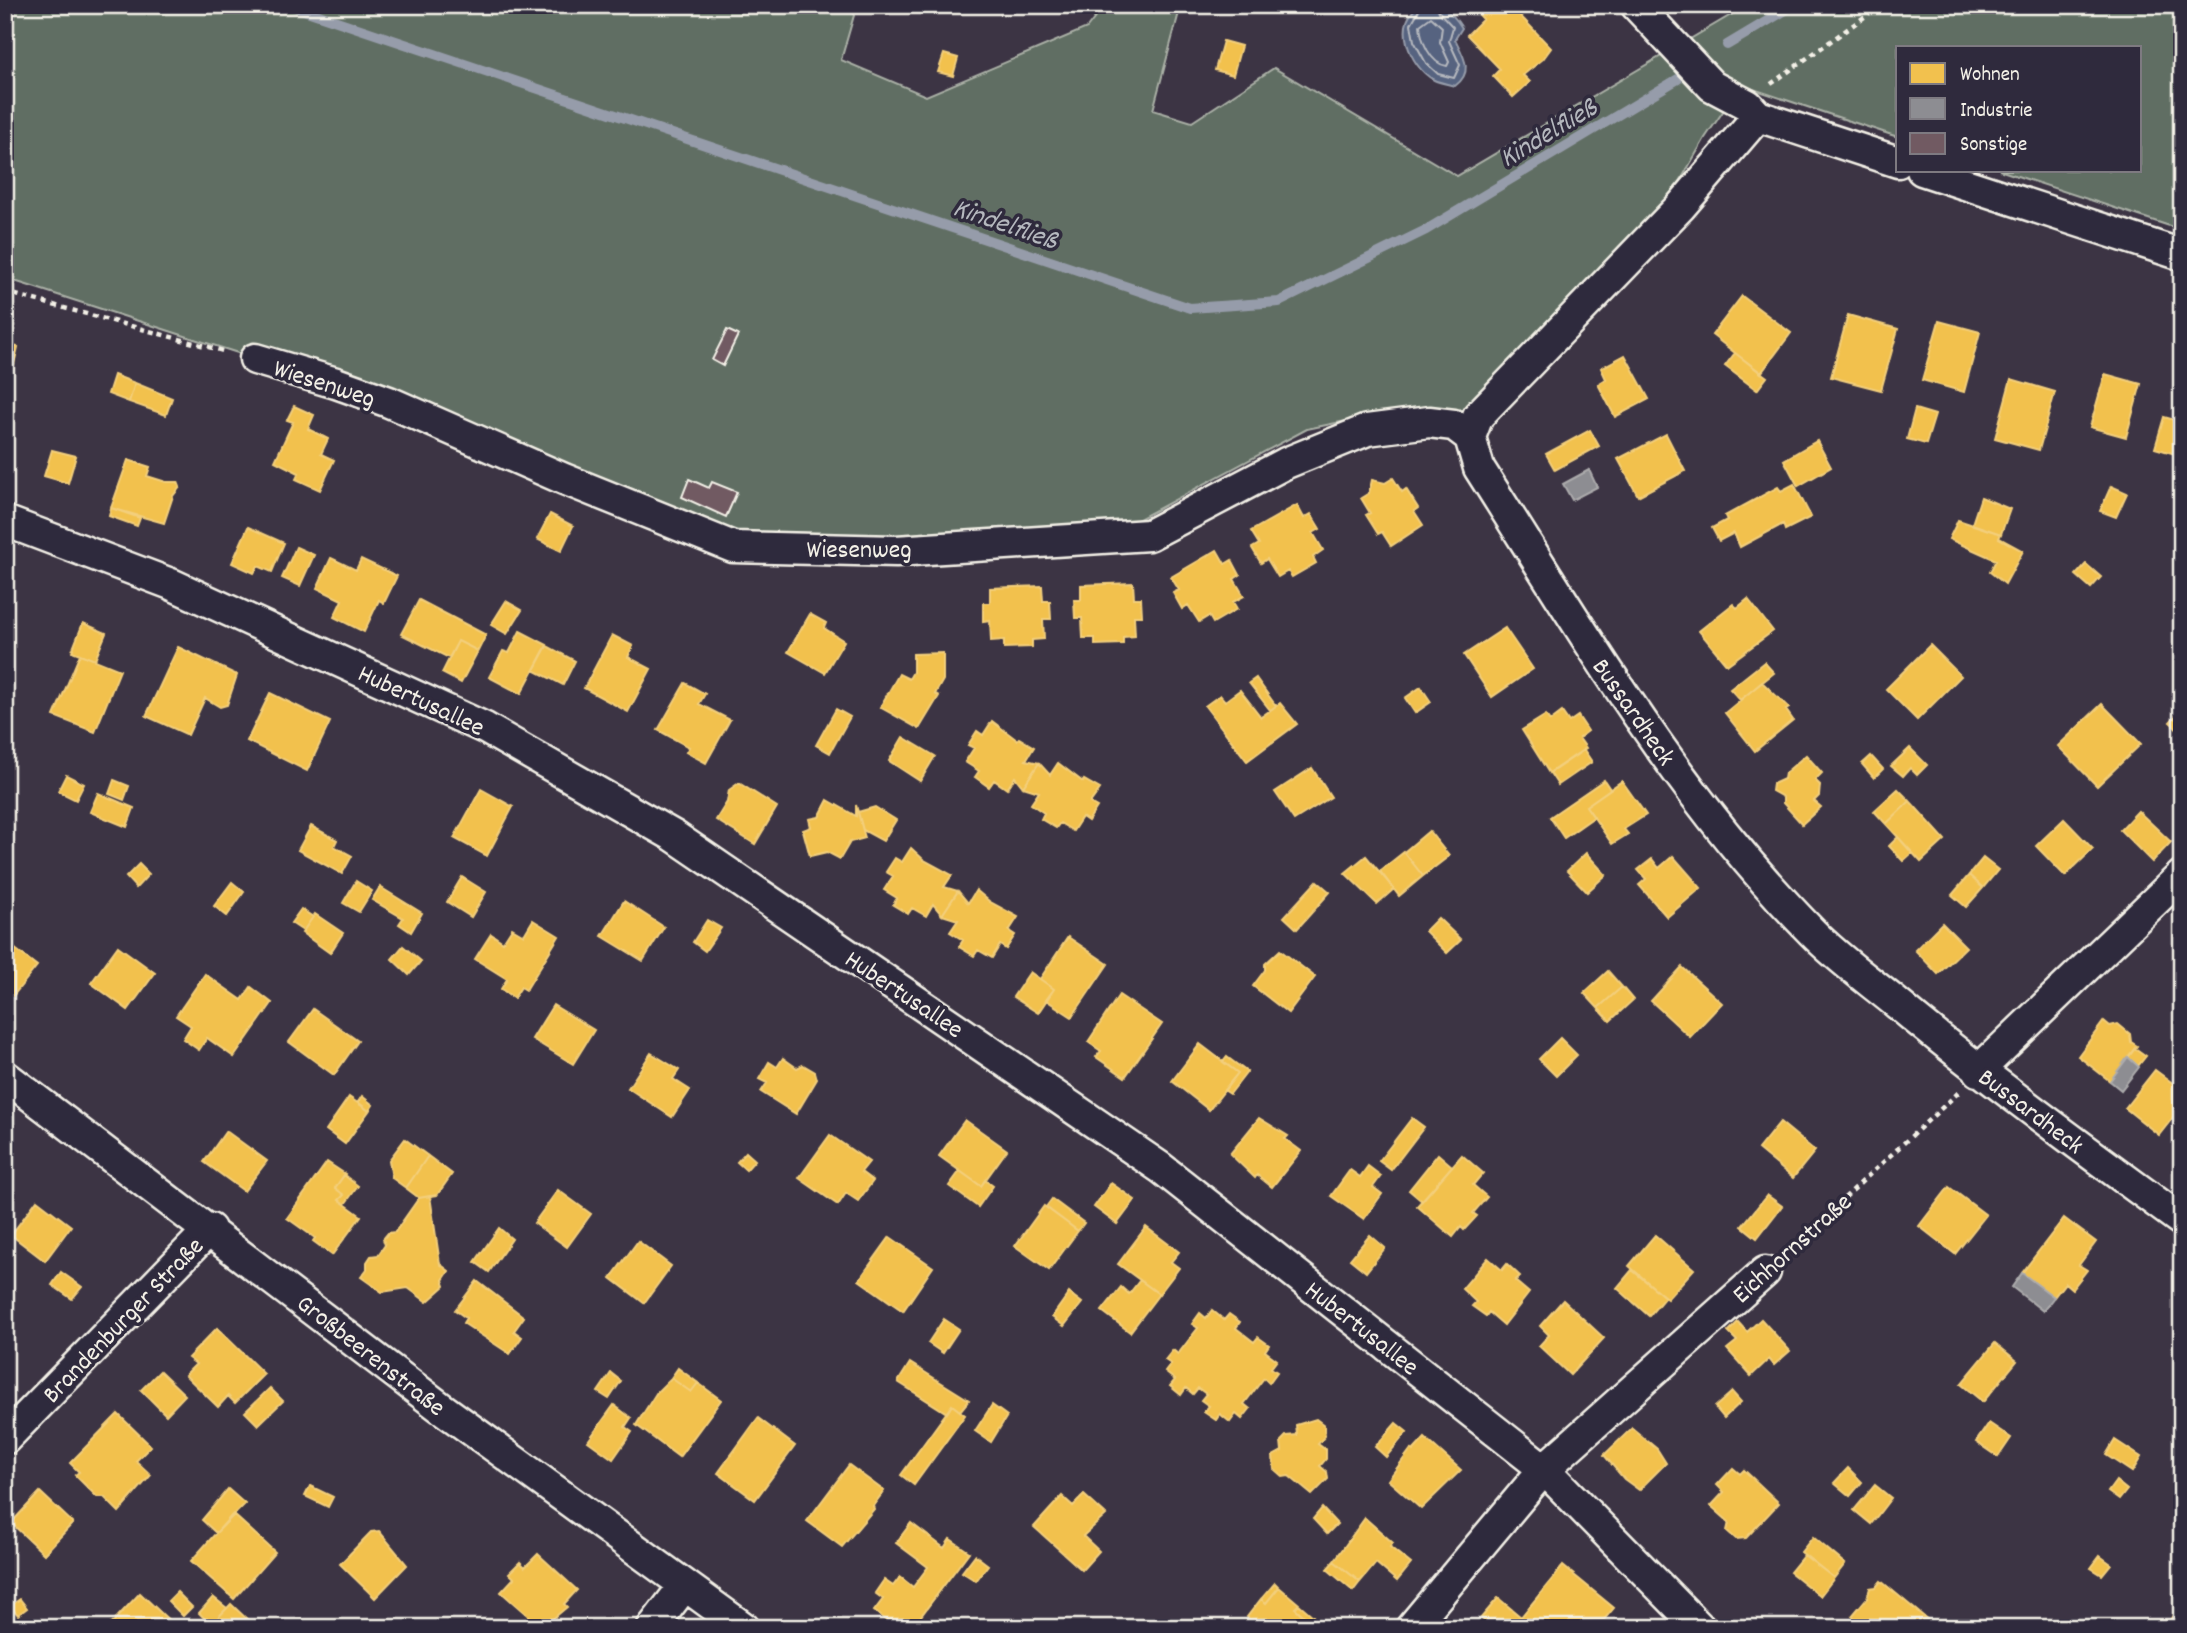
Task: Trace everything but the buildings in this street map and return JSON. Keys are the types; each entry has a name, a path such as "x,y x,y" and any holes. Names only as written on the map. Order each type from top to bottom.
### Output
{"street":[{"path":"1636,5 1712,86 1753,110 1896,161"},
{"path":"1470,437 1478,416 1494,396 1681,206 1753,110"},
{"path":"1928,172 2182,255"},
{"name":"Wiesenweg","path":"255,359 389,402 564,479 733,547 896,551 1149,536 1286,463 1367,430 1429,422 1454,425 1470,437"},
{"name":"Bussardheck","path":"1470,437 1479,468 1598,658 1677,772 1736,847 1812,933 1978,1071 2182,1222"},
{"name":"Hubertusallee","path":"5,521 171,584 485,727 674,836 1161,1168 1544,1469 1700,1628"},
{"path":"1978,1071 2182,875"},
{"name":"Großbeerenstraße","path":"5,1076 210,1229 440,1407 744,1628"},
{"name":"Brandenburger Straße","path":"5,1439 210,1229"},
{"name":"Eichhornstraße","path":"1411,1628 1544,1469 1765,1272"},
{"path":"652,1628 684,1586"}],"path":[{"path":"1753,110 1800,61 1881,5"},
{"path":"5,292 255,359"},
{"name":"Eichhornstraße","path":"1765,1272 1966,1086 1978,1071"}],"green space":[{"path":"5,5 857,5 841,60 926,96 1087,28 1105,5 1181,5 1153,110 1192,122 1274,68 1457,176 1748,5 2182,5 2182,230 2005,172 2142,172 2142,46 1896,46 1896,136 1741,85 1705,138 1674,192 1463,410 1375,415 1307,429 1128,525 798,544 729,535 244,355 5,278"}],"water":[{"path":"1422,5 1445,10 1462,28 1455,39 1464,58 1466,70 1461,81 1455,86 1436,81 1425,74 1411,54 1407,43 1407,21"}],"waterway":[{"name":"Kindelfließ","path":"289,5 1190,308 1279,302 1426,230 1678,79"},
{"name":"Kindelfließ","path":"1727,45 1794,5"}]}
